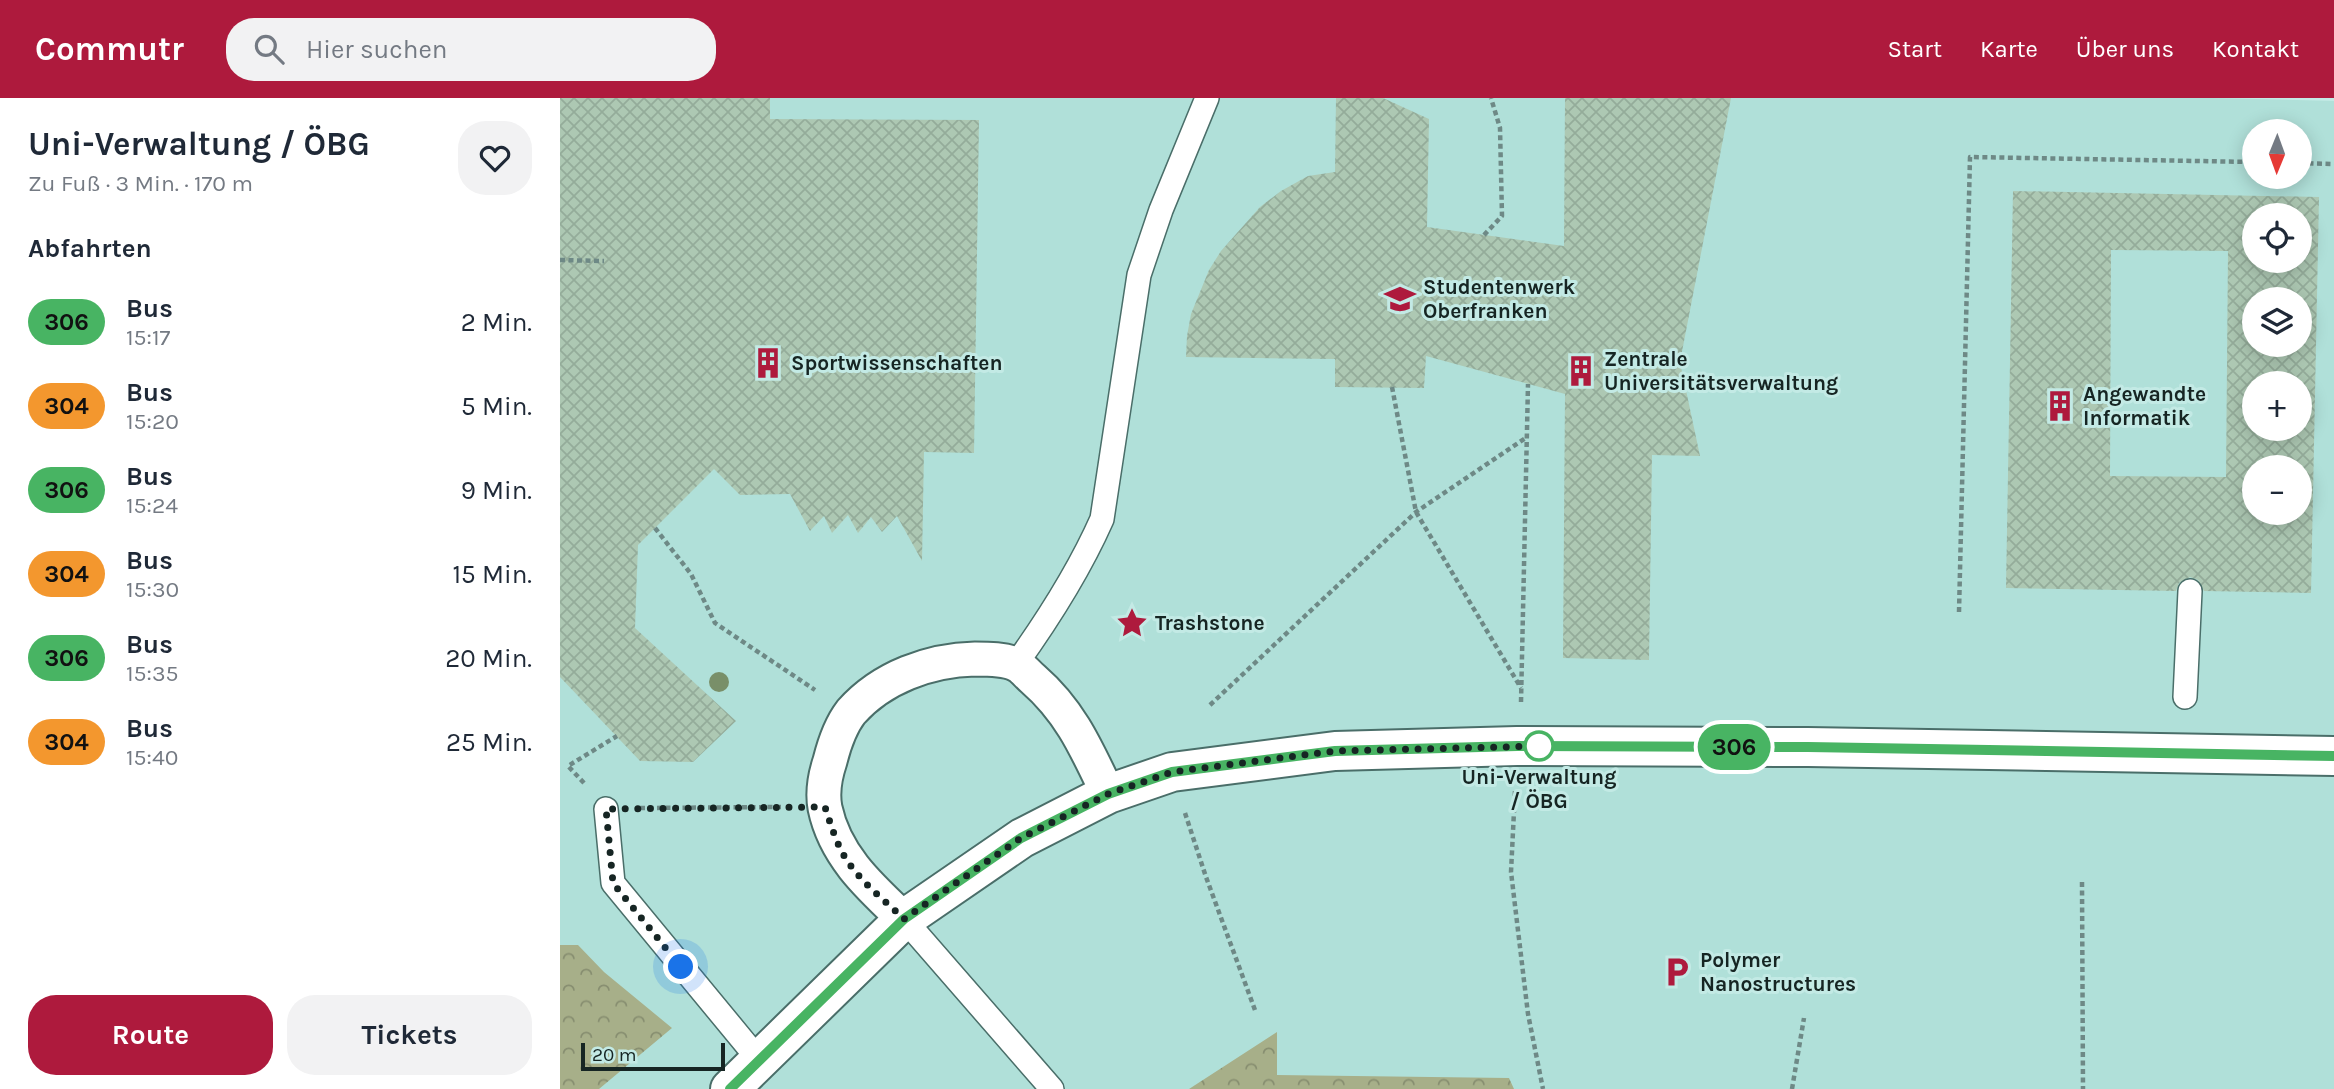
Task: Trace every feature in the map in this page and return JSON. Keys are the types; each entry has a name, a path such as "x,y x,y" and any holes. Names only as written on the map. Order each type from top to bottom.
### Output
{"street":[{"path":"904,919 860,877 846,858 835,837 825,807 825,778 834,747 850,713 873,693 907,672 958,660 977,659 1016,664 1046,691 1069,717 1108,794"},
{"path":"730,1089 904,919 1021,838 1108,794 1172,772 1335,751 1517,746 1794,747 2334,756"}],"lane":[{"path":"1016,664 1048,620 1080,566 1102,519 1139,275 1161,211 1207,98"},
{"path":"2185,697 2190,591"},
{"path":"606,809 613,883 759,1060"},
{"path":"904,919 1052,1089"}],"path":[{"path":"1484,235 1503,216 1500,128 1491,98"},
{"path":"1959,612 1970,157 2242,162"},
{"path":"2312,163 2334,164"},
{"path":"560,260 604,261"},
{"path":"1392,387 1416,512 1521,689"},
{"path":"1210,705 1416,512 1527,437"},
{"path":"655,527 691,574 715,623 850,713"},
{"path":"560,766 568,766 617,736"},
{"path":"568,766 606,809 825,807"},
{"path":"1172,772 1206,877 1255,1010"},
{"path":"2082,882 2083,1089"},
{"path":"1792,1089 1804,1018"}],"shaded area":[{"path":"560,98 2213,98 2334,101 2334,1089 560,1089"}],"green space":[{"path":"560,945 578,945 604,972 672,1028 599,1089 560,1089"},
{"path":"1277,1032 1277,1075 1509,1078 1514,1089 1189,1089"}],"building":[{"name":"Sportwissenschaften","path":"560,98 770,98 770,119 979,120 974,453 924,452 922,561 897,516 882,532 871,517 858,533 848,515 832,533 824,516 810,531 790,494 740,495 714,469 638,545 635,628 736,721 693,762 640,761 560,677"},
{"name":"Zentrale Universitätsverwaltung","path":"1336,98 1383,98 1429,119 1427,227 1564,246 1565,98 1731,98 1680,362 1700,456 1652,455 1649,660 1563,658 1565,394 1426,356 1424,388 1335,387 1335,359 1186,357 1191,314 1209,270 1221,251 1260,207 1281,191 1308,176 1335,172"},
{"name":"Angewandte Informatik","path":"2013,191 2319,197 2311,593 2204,591 2198,580 2190,577 2179,583 2176,591 2006,588","holes":["2111,250 2228,251 2226,477 2110,476"]}],"bus line":[{"name":"306","path":"730,1089 904,919 1021,838 1108,794 1172,772 1335,751 1517,746 1808,747 2334,756"}],"place":[{"name":"Studentenwerk Oberfranken","path":"1400,299"},
{"name":"Sportwissenschaften","path":"768,363"},
{"name":"Zentrale Universitätsverwaltung","path":"1581,371"},
{"name":"Angewandte Informatik","path":"2060,406"},
{"name":"Trashstone","path":"1132,623"},
{"name":"Uni-Verwaltung / ÖBG","path":"1539,746"},
{"name":"Polymer Nanostructures","path":"1677,972"}],"route":[{"path":"681,967 613,883 606,809 825,807 835,837 846,858 860,877 904,919 1021,838 1108,794 1172,772 1335,751 1545,746 1539,746"}]}
